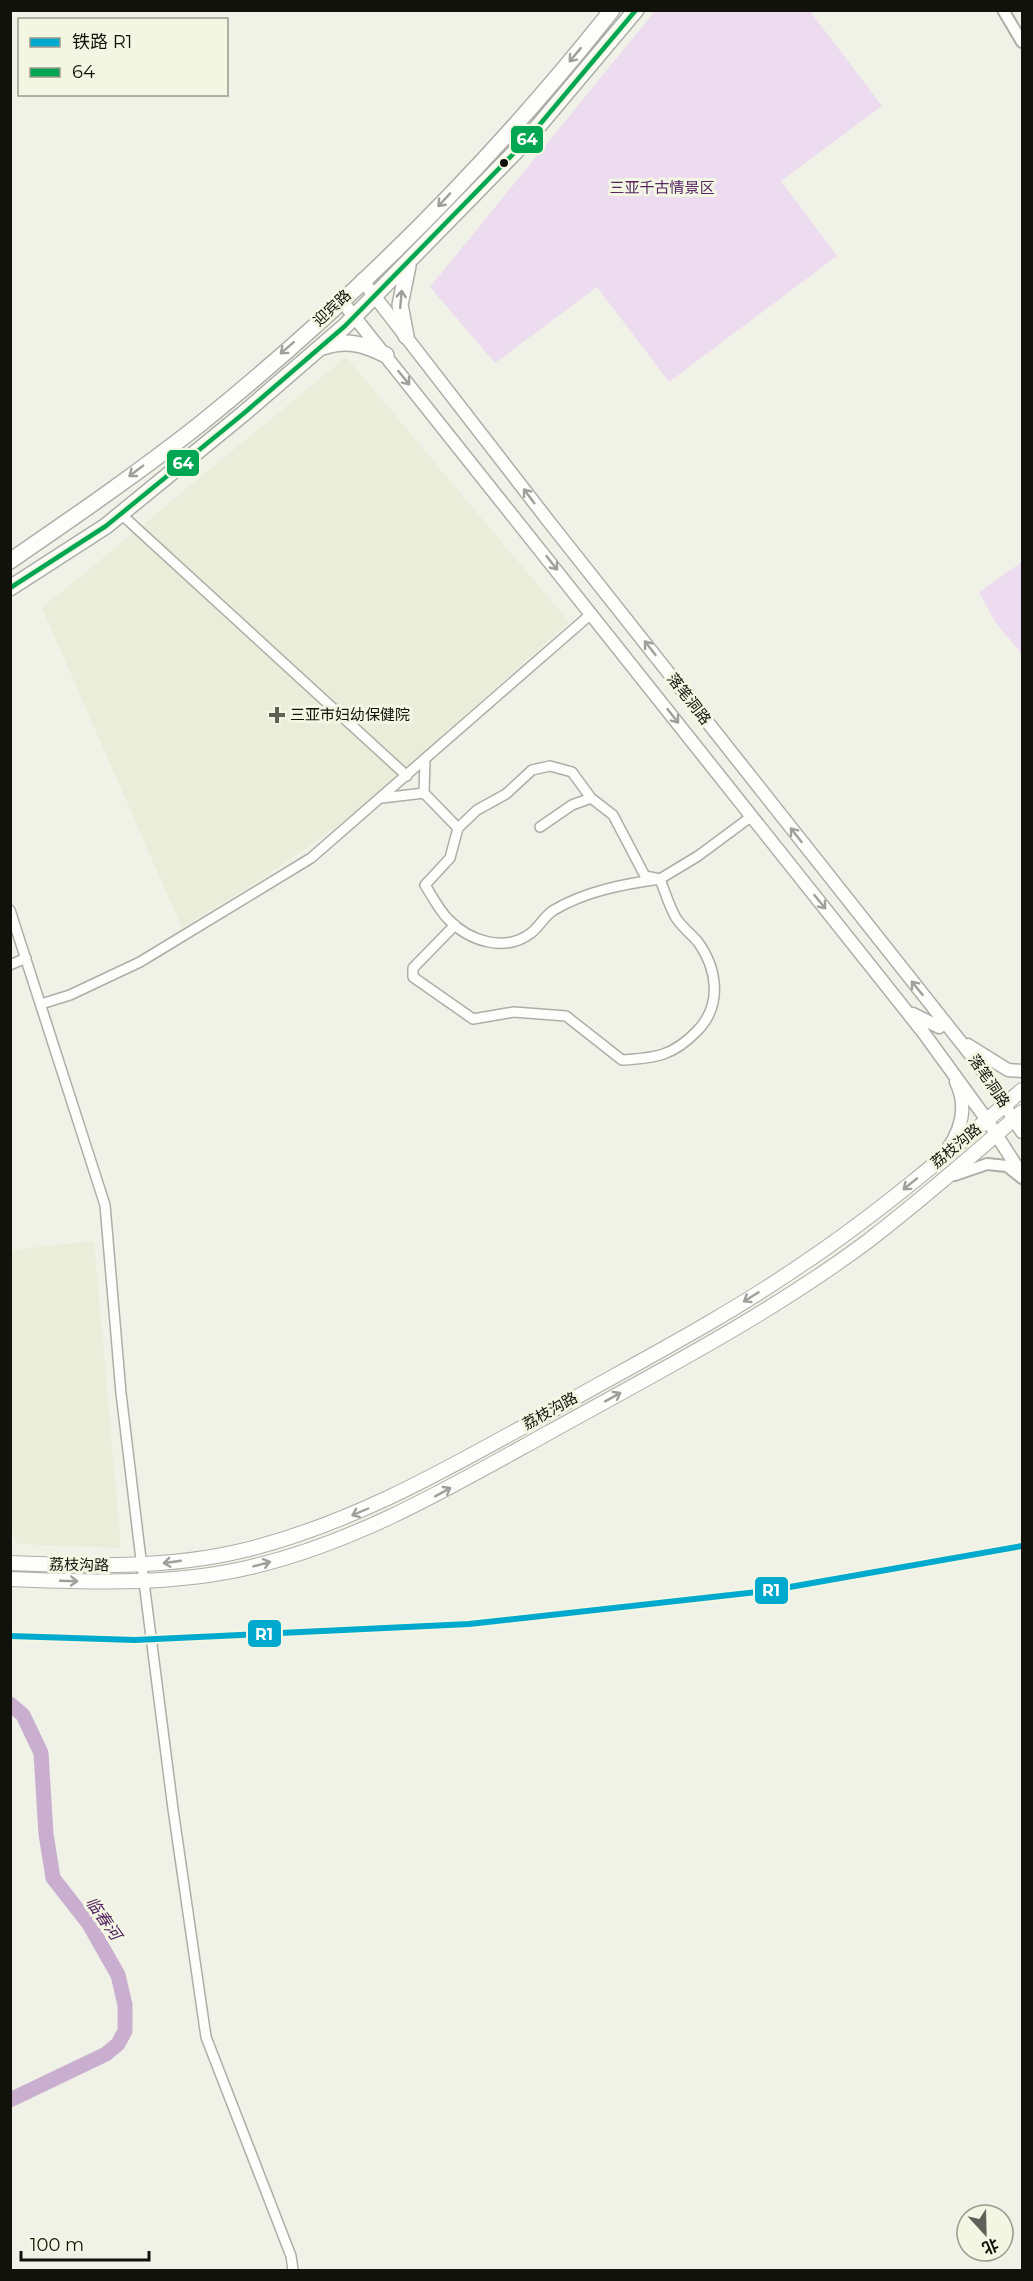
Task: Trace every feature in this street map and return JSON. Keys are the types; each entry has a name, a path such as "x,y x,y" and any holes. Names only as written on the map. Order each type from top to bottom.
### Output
{"highway":[{"name":"迎宾路","path":"10,561 198,425 341,300 415,231 534,105 612,10"},
{"name":"迎宾路","path":"10,588 121,514 354,317 525,142 636,10"},
{"path":"406,336 400,305 409,262"},
{"path":"320,348 353,342 386,355"}],"main road":[{"name":"落笔洞路","path":"362,280 978,1064 1005,1106 1018,1115 1023,1132"},
{"name":"落笔洞路","path":"341,300 899,1001 997,1134 1023,1177"},
{"path":"899,1001 935,1026 942,1024 940,1016"},
{"path":"956,1036 1008,1070 1023,1071"},
{"path":"940,1159 957,1136 963,1109 958,1086 946,1063"},
{"name":"荔枝沟路","path":"10,1563 141,1565 220,1556 304,1534 362,1512 426,1481 800,1267 857,1227 1023,1090"},
{"name":"荔枝沟路","path":"10,1579 144,1582 249,1568 310,1551 369,1528 434,1497 622,1392 801,1287 868,1241 1018,1115"}],"street":[{"path":"1003,10 1023,42"},
{"path":"121,514 407,776"},
{"path":"41,1005 70,995 140,962 311,858 591,614"},
{"path":"425,760 424,793 458,828"},
{"path":"660,879 645,876 613,816 591,798 572,772 550,766 532,770 506,794 477,810 458,828 450,858 425,885 447,918 461,931 492,943 511,943 531,933 552,911 591,894 620,885 660,879 698,856 752,816"},
{"path":"382,798 424,793"},
{"path":"540,827 572,805 591,798"},
{"path":"454,925 413,968 413,977 473,1019 514,1012 566,1016 622,1060 657,1058 683,1046 706,1022 716,1001 713,976 699,944 676,919 660,879"},
{"path":"10,910 105,1205 121,1393 141,1565 206,2037 291,2256 293,2271"},
{"path":"10,965 26,958"},
{"path":"936,1186 962,1171 987,1164 1007,1166 1023,1177"}],"shaded area":[{"name":"三亚市妇幼保健院","path":"346,357 569,622 362,808 266,876 182,928 42,608"},
{"path":"94,1241 121,1548 17,1544 10,1528 11,1250"}],"green space":[{"name":"三亚千古情景区","path":"655,11 810,11 882,106 781,181 837,256 669,382 597,287 495,363 430,287"},
{"path":"1022,562 1022,654 995,622 979,592"}],"waterway":[{"name":"临春河","path":"10,1704 23,1715 41,1753 46,1834 53,1878 89,1924 118,1975 125,2005 125,2031 118,2044 106,2054 10,2100"}],"rail line":[{"name":"R1","path":"10,1636 135,1640 469,1624 767,1591 1022,1546"}],"transit line":[{"name":"64","path":"10,588 106,526 243,414 345,326 525,142 636,10"}],"place":[{"name":"三亚市妇幼保健院","path":"277,715"}]}
